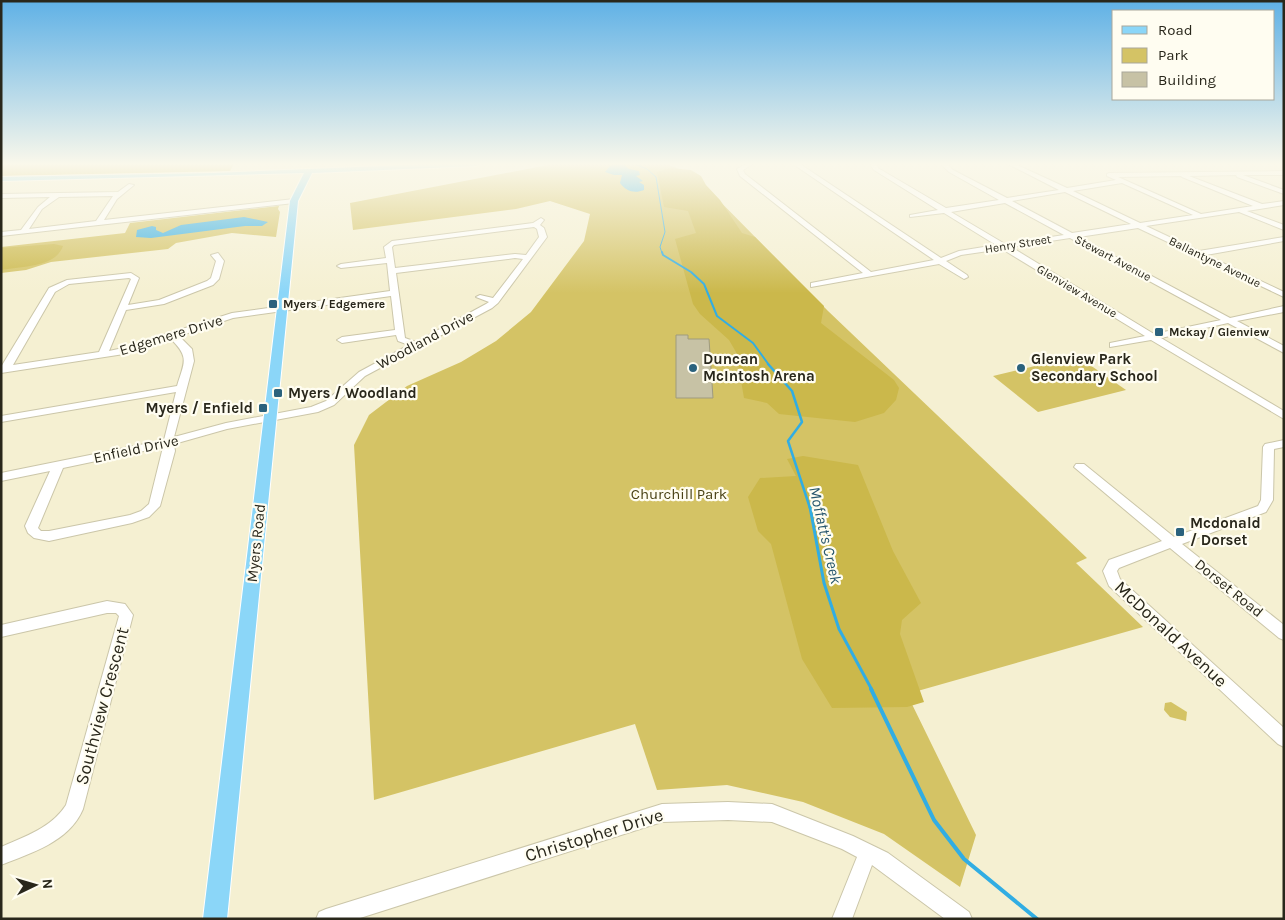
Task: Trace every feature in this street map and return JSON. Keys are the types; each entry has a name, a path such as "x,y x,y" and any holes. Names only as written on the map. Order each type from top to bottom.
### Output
{"main road":[{"name":"Myers Road","path":"215,919 293,207"}],"street":[{"path":"23,232 41,207"},
{"path":"98,224 110,207"},
{"path":"1,234 250,207"},
{"path":"783,207 869,274"},
{"path":"860,207 964,277"},
{"name":"Glenview Avenue","path":"939,207 1284,416"},
{"path":"912,216 970,207"},
{"name":"Stewart Avenue","path":"1016,207 1284,350"},
{"name":"Ballantyne Avenue","path":"1101,207 1284,295"},
{"path":"1181,207 1201,216"},
{"name":"Henry Street","path":"814,285 940,261 959,253 1256,207"},
{"path":"1240,210 1284,228"},
{"name":"Woodland Drive","path":"270,418 314,410 330,403 362,374 489,306 495,301 543,238 538,222 392,243 388,247 390,260"},
{"path":"1197,254 1284,238"},
{"path":"122,308 160,302 208,285 215,279 220,261 215,255"},
{"path":"392,272 515,256 529,257"},
{"path":"341,266 390,260 401,339 416,345"},
{"path":"3,370 52,290 57,286 67,282 131,275 135,278 102,355"},
{"name":"Edgemere Drive","path":"3,370 102,355 138,347 224,318 394,293"},
{"path":"480,297 495,301"},
{"path":"1113,345 1284,309"},
{"path":"342,340 400,332"},
{"path":"58,466 32,526 32,530 38,535 48,536 132,519 149,511 157,500 169,451 169,436 190,356 184,345 174,336"},
{"path":"1,420 182,388"},
{"name":"Enfield Drive","path":"1,477 169,443 216,429 270,418"},
{"name":"McDonald Avenue","path":"1284,443 1269,447 1267,500 1262,509 1114,564 1110,571 1112,578 1284,739"},
{"name":"Dorset Road","path":"1080,467 1284,634"},
{"name":"Southview Crescent","path":"1,631 107,607 120,608 126,615 74,808 63,825 55,831 1,856"},
{"name":"Christopher Drive","path":"326,919 662,813 728,811 772,813 832,835 868,852 962,919"},
{"path":"842,919 868,852"}],"green space":[{"path":"271,207 279,207 280,212 276,237 232,233 176,243 168,249 51,262 26,270 1,273 1,247 125,233 130,223"},
{"name":"Churchill Park","path":"350,207 525,207 516,209 353,230"},
{"name":"Churchill Park","path":"568,207 725,207 828,311 1087,558 1076,563 1143,627 907,694 976,835 960,887 884,834 803,802 727,785 657,790 635,724 374,800 354,445 369,415 407,386 461,362 496,341 531,312 584,241 590,214"},
{"path":"1077,356 1126,390 1038,412 993,376"},
{"path":"1171,702 1187,712 1186,721 1170,717 1164,710 1165,703"}],"shaded area":[{"path":"664,207 725,207 742,233 755,237 824,306 821,323 894,380 899,388 896,400 884,413 855,422 779,414 767,403 744,398 736,352 729,340 700,314 693,304 675,239 696,233 688,211"},
{"path":"54,244 63,246 59,253 45,262 1,270 1,248"},
{"path":"803,456 858,465 893,551 921,603 902,620 900,634 924,702 907,707 832,708 802,659 771,544 758,531 748,497 760,478 796,476 787,459"}],"water":[{"path":"244,217 268,222 262,226 245,226 151,238 136,237 137,230 152,226 163,233 181,225"}],"building":[{"name":"Duncan McIntosh Arena","path":"676,335 688,335 688,339 709,339 713,398 676,398"}],"waterway":[{"name":"Moffatt's Creek","path":"661,207 665,232 660,247 662,253"},
{"name":"Moffatt's Creek","path":"662,252 663,255 691,272 704,284 717,316 753,343 769,365"},
{"name":"Moffatt's Creek","path":"768,364 792,391 802,422 788,441 810,508"},
{"name":"Moffatt's Creek","path":"810,507 824,583 839,629 872,690"},
{"name":"Moffatt's Creek","path":"871,689 934,820 964,859 1037,919"}],"place":[{"name":"Myers / Edgemere","path":"273,304"},
{"name":"Mckay / Glenview","path":"1159,332"},
{"name":"Duncan McIntosh Arena","path":"693,368"},
{"name":"Glenview Park Secondary School","path":"1021,368"},
{"name":"Myers / Woodland","path":"278,393"},
{"name":"Myers / Enfield","path":"263,408"},
{"name":"Mcdonald / Dorset","path":"1180,532"}]}
